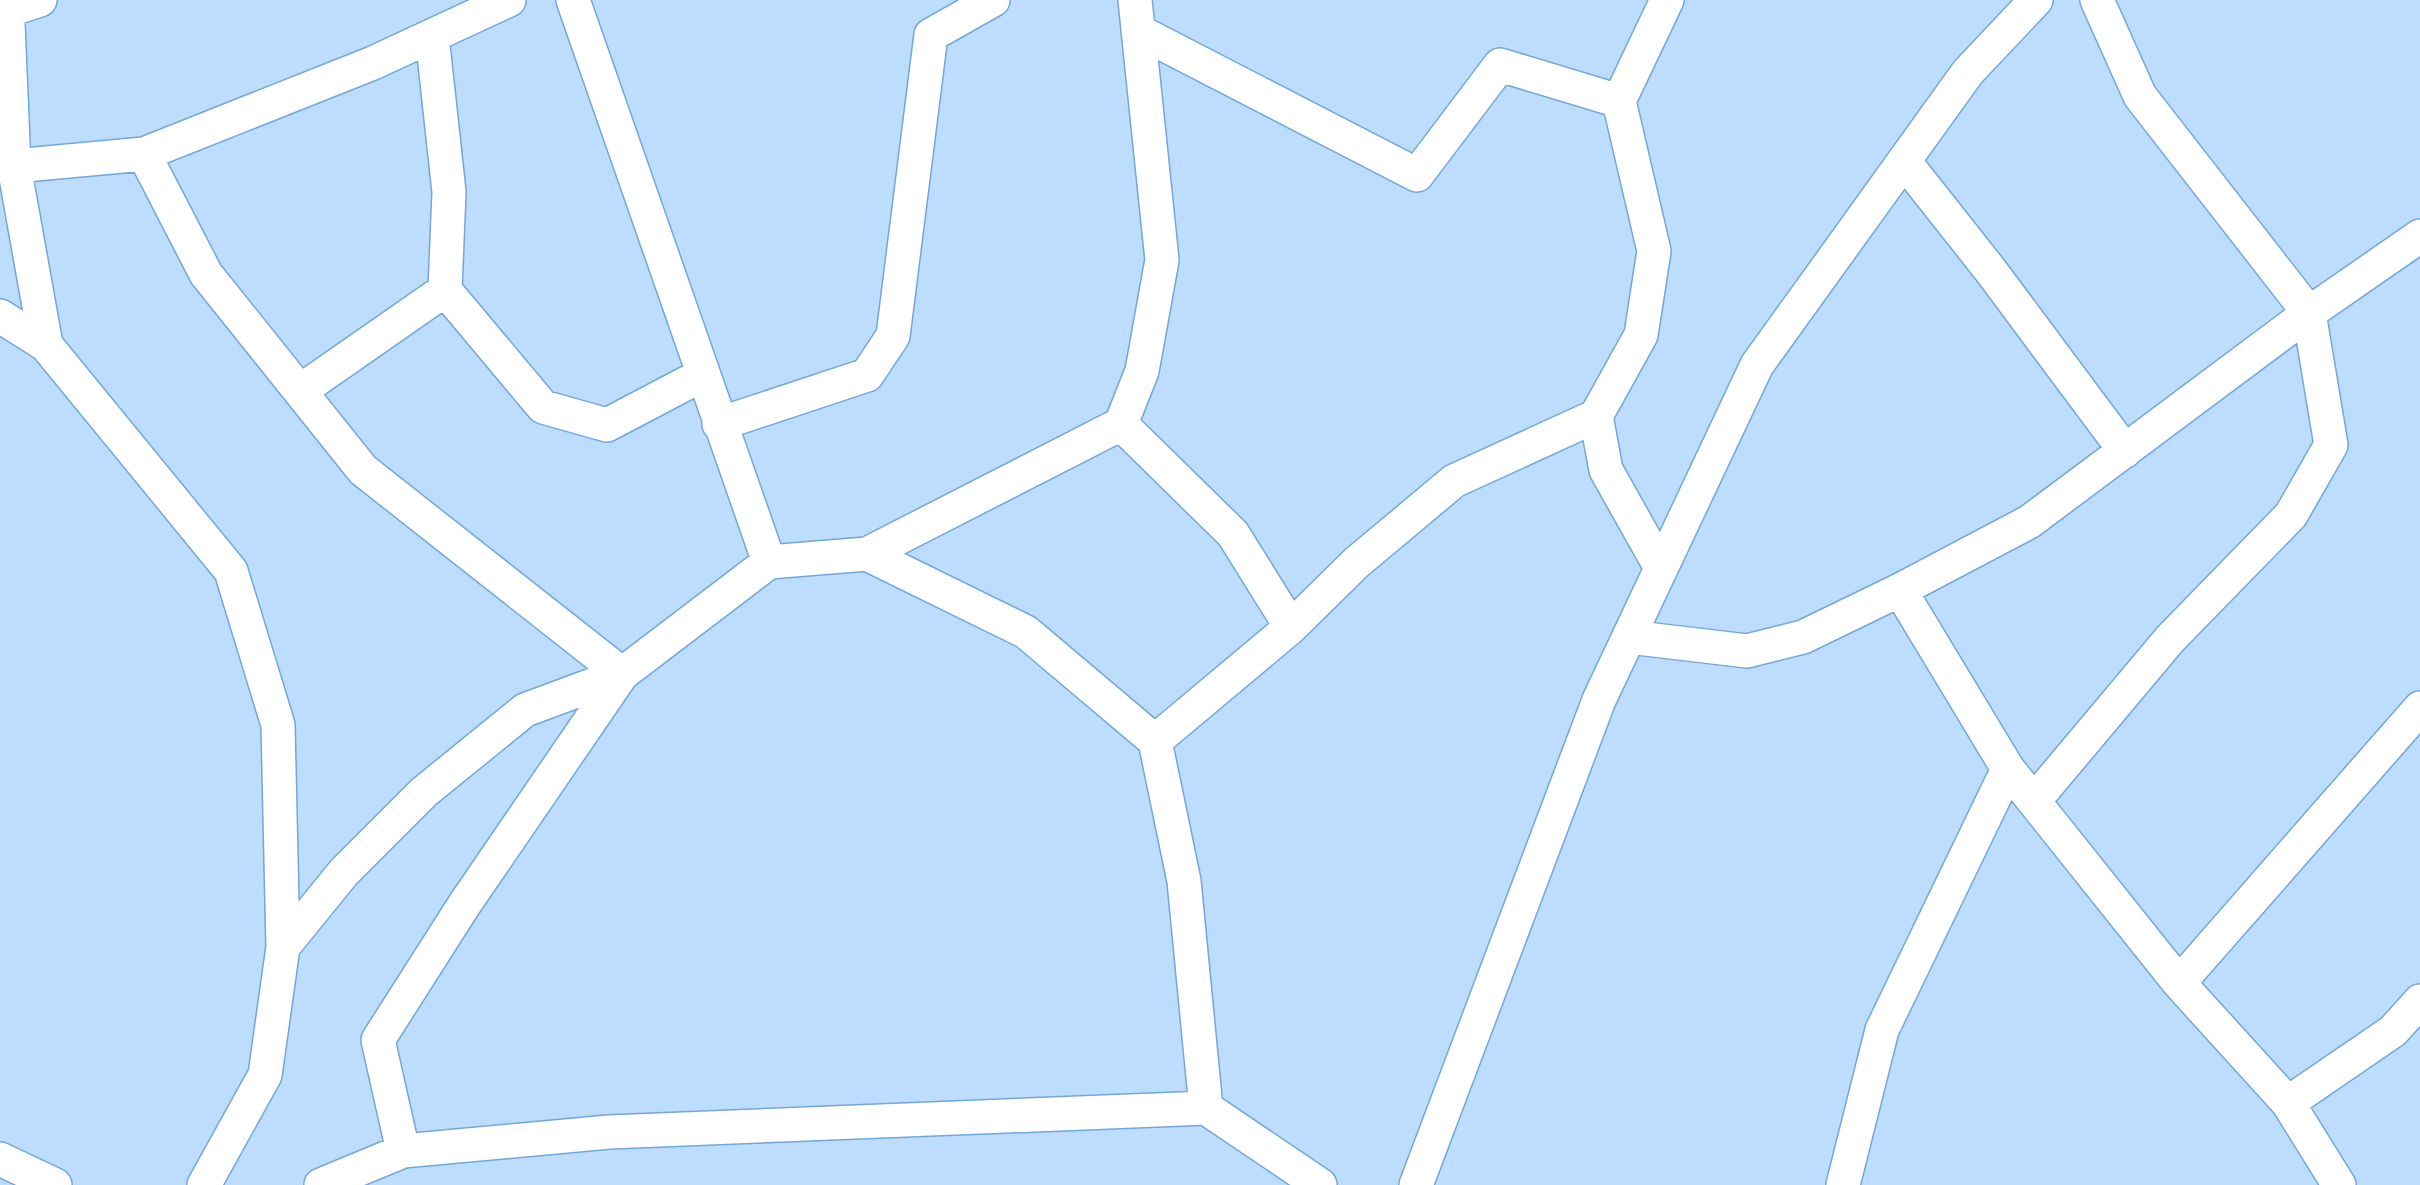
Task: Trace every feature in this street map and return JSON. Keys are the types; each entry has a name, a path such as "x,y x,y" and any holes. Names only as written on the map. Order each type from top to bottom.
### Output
{"street":[{"path":"40,0 5,8 14,166 46,345"},
{"path":"14,166 144,154 374,63 509,0"},
{"path":"573,0 769,562"},
{"path":"719,424 867,375 893,336 931,35 993,0"},
{"path":"1155,741 1290,627 1356,563 1454,481 1596,416 1641,335 1654,251 1619,101 1667,0"},
{"path":"1416,1185 1599,700 1756,365 1968,72 2036,0"},
{"path":"2034,801 2170,639 2291,515 2331,445 2309,313 2140,96 2097,0"},
{"path":"1137,16 1417,175 1500,65 1619,101"},
{"path":"283,947 344,872 424,792 525,710 622,674 769,562 867,554 1121,424 1142,371 1162,260 1137,16"},
{"path":"432,36 449,192 445,290 543,407 607,425 702,375"},
{"path":"144,154 206,274 363,470 622,674"},
{"path":"1904,161 1991,271 2125,451"},
{"path":"1629,637 1747,651 1803,637 1900,590 2029,522 2309,313 2420,236"},
{"path":"300,391 445,290"},
{"path":"0,316 46,345 231,571 278,726 283,947 265,1076 204,1185"},
{"path":"1596,416 1606,470 1661,568"},
{"path":"1121,424 1233,534 1290,627"},
{"path":"867,554 1026,632 1155,741 1184,881 1206,1108"},
{"path":"1900,590 2008,769 2179,983 2289,1103 2339,1185"},
{"path":"403,1151 378,1040 464,906 622,674"},
{"path":"2179,983 2420,708"},
{"path":"1843,1185 1882,1030 2008,769"},
{"path":"2289,1103 2393,1032 2420,1000"},
{"path":"321,1185 403,1151 609,1132 1206,1108 1320,1185"},
{"path":"0,1159 55,1185"}]}
